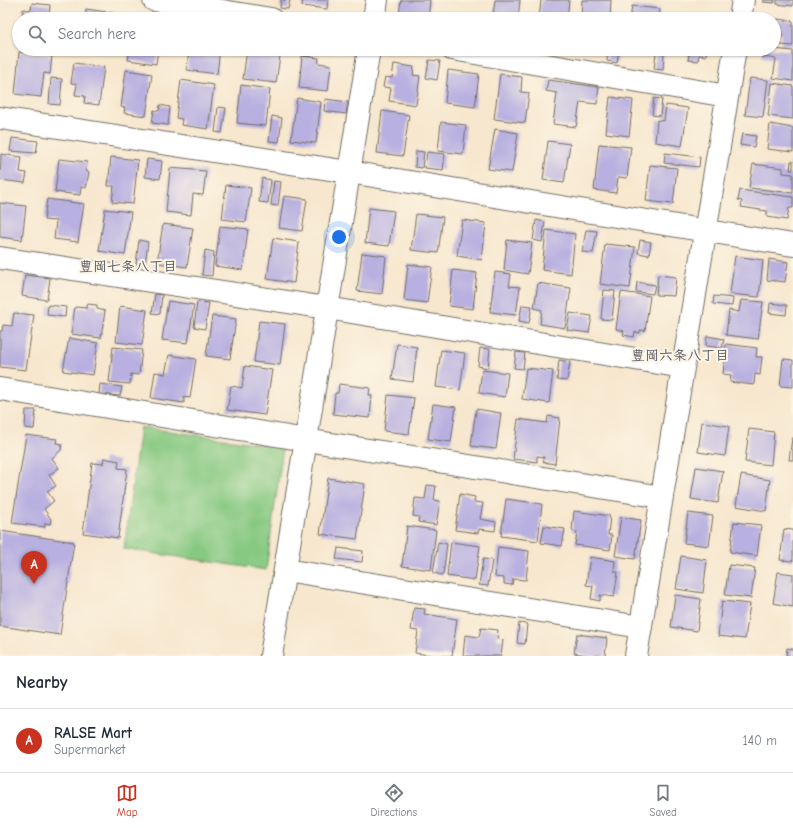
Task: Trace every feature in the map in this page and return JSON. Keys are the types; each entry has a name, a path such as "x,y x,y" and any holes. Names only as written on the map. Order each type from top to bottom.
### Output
{"street":[{"path":"154,0 228,12"},
{"path":"375,12 377,0"},
{"path":"741,12 743,0"},
{"path":"271,656 368,56"},
{"path":"493,56 727,96"},
{"path":"636,656 734,56"},
{"path":"0,118 349,172 793,245"},
{"path":"0,258 327,308 683,367"},
{"path":"0,390 662,498"},
{"path":"285,570 641,627"}],"green space":[{"path":"140,427 283,447 266,570 124,549"}],"building":[{"path":"281,0 290,0 288,9 280,8"},
{"path":"303,0 328,0 327,9 302,6"},
{"path":"401,0 430,0 429,12 399,12"},
{"path":"495,0 520,0 519,12 494,12"},
{"path":"541,0 569,0 568,12 540,12"},
{"path":"582,0 611,0 610,12 581,12"},
{"path":"763,0 775,0 774,3 763,2"},
{"path":"777,0 793,0 793,6 777,4"},
{"path":"32,3 50,5 50,12 23,12 23,9 31,10"},
{"path":"632,6 660,9 660,12 631,12"},
{"path":"86,9 107,12 86,12"},
{"path":"781,20 793,21 793,46 781,45"},
{"path":"781,50 793,51 793,81 773,78 776,59 762,57 781,56"},
{"path":"19,56 52,56 50,74 44,73 41,97 15,94"},
{"path":"129,56 157,56 156,64 128,60"},
{"path":"188,56 219,56 217,74 187,70"},
{"path":"246,56 280,56 276,83 243,79"},
{"path":"302,56 319,58 318,63 331,65 328,91 299,88"},
{"path":"607,56 618,56 617,63 607,61"},
{"path":"656,56 664,56 663,70 654,69"},
{"path":"689,56 699,56 698,61 688,60"},
{"path":"429,60 440,61 437,80 426,78"},
{"path":"74,63 104,67 99,105 84,103 85,96 75,95 77,84 71,83"},
{"path":"394,64 414,67 413,75 420,76 416,105 389,101 391,88 383,87 385,77 392,78"},
{"path":"126,70 152,74 146,116 124,113 125,108 121,107"},
{"path":"448,70 479,74 475,107 445,103"},
{"path":"500,74 522,77 521,92 529,93 525,123 494,119"},
{"path":"51,78 62,79 60,105 49,104"},
{"path":"750,78 768,80 763,117 745,115"},
{"path":"181,80 214,85 208,129 181,125 182,119 176,118"},
{"path":"548,80 599,87 597,104 580,102 576,127 553,124 557,93 546,91"},
{"path":"772,83 793,86 793,119 768,116"},
{"path":"241,85 270,89 266,126 237,123"},
{"path":"610,97 633,100 629,136 606,133"},
{"path":"297,98 321,102 316,143 291,140"},
{"path":"654,98 662,99 660,116 652,115"},
{"path":"325,99 348,102 346,114 324,111"},
{"path":"160,105 170,107 168,125 152,123 154,110 159,111"},
{"path":"666,105 688,108 682,146 655,142 657,120 664,121"},
{"path":"218,107 226,108 222,133 215,132"},
{"path":"382,111 409,115 403,156 377,153"},
{"path":"272,116 282,118 279,142 269,141"},
{"path":"441,122 466,125 463,154 438,151"},
{"path":"770,124 793,128 793,152 767,149"},
{"path":"495,129 518,133 512,172 488,169"},
{"path":"742,134 756,136 754,147 740,145"},
{"path":"12,138 38,141 36,153 10,151"},
{"path":"548,141 570,144 564,183 543,180"},
{"path":"599,144 631,147 627,178 618,177 616,193 594,190"},
{"path":"416,151 424,152 422,168 415,167"},
{"path":"427,152 445,154 443,170 425,168"},
{"path":"665,153 700,157 699,167 664,163"},
{"path":"1,154 22,157 20,172 27,173 25,183 0,180"},
{"path":"111,157 138,160 133,204 112,202 114,186 108,186"},
{"path":"59,159 87,162 86,171 89,172 86,188 81,187 80,195 55,192"},
{"path":"147,159 162,161 160,179 145,177"},
{"path":"791,161 793,161 793,170 790,170"},
{"path":"753,164 783,168 783,173 793,174 793,193 749,188"},
{"path":"650,165 677,168 673,204 646,201"},
{"path":"170,168 206,171 203,195 193,194 191,215 166,212"},
{"path":"262,178 271,180 268,203 259,202"},
{"path":"274,181 281,182 278,206 271,205"},
{"path":"226,185 251,188 246,222 222,219"},
{"path":"740,190 793,197 793,208 789,208 787,220 767,217 767,211 741,207 742,201 738,200"},
{"path":"284,196 307,199 302,231 279,228"},
{"path":"47,199 84,204 78,242 54,239 56,221 44,220"},
{"path":"0,203 26,206 22,240 0,237"},
{"path":"369,208 394,211 389,246 365,243"},
{"path":"105,209 131,212 125,255 99,251"},
{"path":"416,214 443,217 438,253 411,250"},
{"path":"462,220 486,223 482,260 457,256"},
{"path":"536,220 545,222 542,242 533,240"},
{"path":"163,224 193,228 187,267 157,263"},
{"path":"220,226 248,229 243,270 215,266"},
{"path":"546,230 575,234 571,274 542,270"},
{"path":"586,230 597,231 593,253 582,252"},
{"path":"273,238 299,242 294,283 267,279"},
{"path":"139,240 148,242 145,265 136,264"},
{"path":"507,240 532,243 528,274 504,270"},
{"path":"640,240 651,242 649,255 638,253"},
{"path":"605,244 635,247 630,288 600,284"},
{"path":"205,250 214,252 212,276 202,275"},
{"path":"362,253 386,256 382,294 357,291"},
{"path":"735,256 763,260 759,297 730,294"},
{"path":"769,259 788,262 785,282 767,280"},
{"path":"408,264 432,267 427,303 404,300"},
{"path":"453,270 477,273 473,309 449,306"},
{"path":"495,272 511,274 509,286 520,287 516,315 490,312"},
{"path":"25,275 50,278 47,300 22,296"},
{"path":"658,275 676,277 674,296 656,295"},
{"path":"637,282 655,285 653,294 636,292"},
{"path":"538,283 571,288 565,328 540,324 542,310 534,308"},
{"path":"604,290 615,291 612,320 601,319"},
{"path":"621,292 650,296 645,331 640,330 640,333 635,332 634,337 623,335 624,331 616,329"},
{"path":"155,294 162,295 160,314 152,313"},
{"path":"714,296 733,298 732,306 713,304"},
{"path":"741,300 763,302 758,339 726,335 729,310 739,312"},
{"path":"168,301 194,305 188,343 162,340"},
{"path":"197,302 209,303 205,329 194,327"},
{"path":"770,303 787,305 786,315 769,313"},
{"path":"87,304 97,305 97,309 105,311 101,338 71,334 75,307 87,308"},
{"path":"48,305 66,307 65,317 47,315"},
{"path":"522,305 532,306 529,323 519,321"},
{"path":"120,306 147,310 142,345 116,342"},
{"path":"14,313 34,315 26,370 0,367 0,331 2,331 3,325 12,326"},
{"path":"570,313 592,316 589,333 567,330"},
{"path":"212,316 236,319 230,359 206,356"},
{"path":"259,321 285,324 280,365 254,362"},
{"path":"707,336 724,339 722,348 706,346"},
{"path":"69,338 98,343 93,375 63,371"},
{"path":"397,344 417,347 413,382 392,379"},
{"path":"726,344 757,348 756,357 762,357 760,375 755,374 754,385 730,382 731,375 723,374"},
{"path":"113,347 142,350 139,375 131,374 130,384 109,382"},
{"path":"480,348 490,349 488,368 478,366"},
{"path":"441,350 465,353 460,390 436,387"},
{"path":"516,352 525,353 523,369 514,368"},
{"path":"169,355 196,359 190,398 184,397 184,403 151,398 155,372 165,374"},
{"path":"783,359 793,360 793,387 780,386"},
{"path":"559,360 570,362 567,381 557,380"},
{"path":"245,366 272,370 265,415 227,410 231,386 242,388"},
{"path":"526,368 553,371 549,403 522,399"},
{"path":"482,370 508,373 505,397 479,393"},
{"path":"100,384 122,387 120,396 99,394"},
{"path":"339,384 370,388 369,395 372,395 370,418 333,414 335,393 338,393"},
{"path":"388,395 414,398 409,434 384,431"},
{"path":"433,404 456,407 451,442 428,439"},
{"path":"476,409 501,413 496,449 471,446"},
{"path":"26,410 36,410 34,429 25,428"},
{"path":"548,416 560,418 555,464 543,462 544,457 537,456 537,462 513,459 518,419 547,423"},
{"path":"702,422 729,426 725,456 698,452"},
{"path":"749,429 774,432 771,465 745,462"},
{"path":"26,435 57,439 56,443 62,444 61,450 52,458 59,468 49,475 56,486 47,491 54,501 44,509 51,519 50,524 45,523 45,527 12,523"},
{"path":"792,438 793,460 789,460"},
{"path":"104,458 119,461 118,468 127,469 118,538 83,533 92,463 103,464"},
{"path":"696,467 723,471 718,503 691,499"},
{"path":"741,475 770,480 766,511 736,506"},
{"path":"328,478 365,484 357,539 320,534"},
{"path":"427,485 436,486 434,500 440,501 436,525 418,522 419,517 413,516 415,498 425,499"},
{"path":"460,494 475,497 474,502 483,503 480,519 496,522 495,531 479,529 478,533 455,530"},
{"path":"506,499 542,504 538,541 501,536"},
{"path":"574,511 610,516 608,535 612,535 610,550 575,545 577,532 572,531"},
{"path":"688,513 713,516 709,546 684,543"},
{"path":"621,517 641,520 635,559 615,556"},
{"path":"734,522 761,525 757,556 730,552"},
{"path":"407,526 436,530 431,570 402,566"},
{"path":"544,526 565,529 562,546 541,543"},
{"path":"784,529 793,530 793,561 780,560"},
{"path":"0,531 74,542 60,635 0,626"},
{"path":"438,542 447,544 443,575 433,573"},
{"path":"451,542 480,546 475,580 447,576"},
{"path":"498,547 529,551 526,580 513,579 512,585 504,584 504,578 495,577"},
{"path":"338,548 363,551 362,562 336,559"},
{"path":"681,556 707,560 703,593 676,589"},
{"path":"590,557 615,561 614,571 618,572 614,597 600,595 600,601 591,599 593,586 586,585"},
{"path":"483,559 492,560 488,586 479,585"},
{"path":"729,565 755,568 751,598 725,595"},
{"path":"778,572 793,574 793,607 773,603"},
{"path":"675,595 701,599 697,631 671,627"},
{"path":"722,601 750,604 745,639 718,636"},
{"path":"414,608 425,609 424,614 457,619 452,656 437,656 415,653 418,631 411,630"},
{"path":"519,623 527,624 525,644 517,643"},
{"path":"481,628 498,630 497,639 503,640 501,656 463,656 465,635 479,637"},
{"path":"577,634 607,638 605,656 574,653"},
{"path":"787,648 793,649 793,656 786,656"}],"place":[{"name":"RALSE Mart","path":"34,584"}],"district":[{"name":"豊岡七条八丁目","path":"128,266"},
{"name":"豊岡六条八丁目","path":"680,355"}]}
